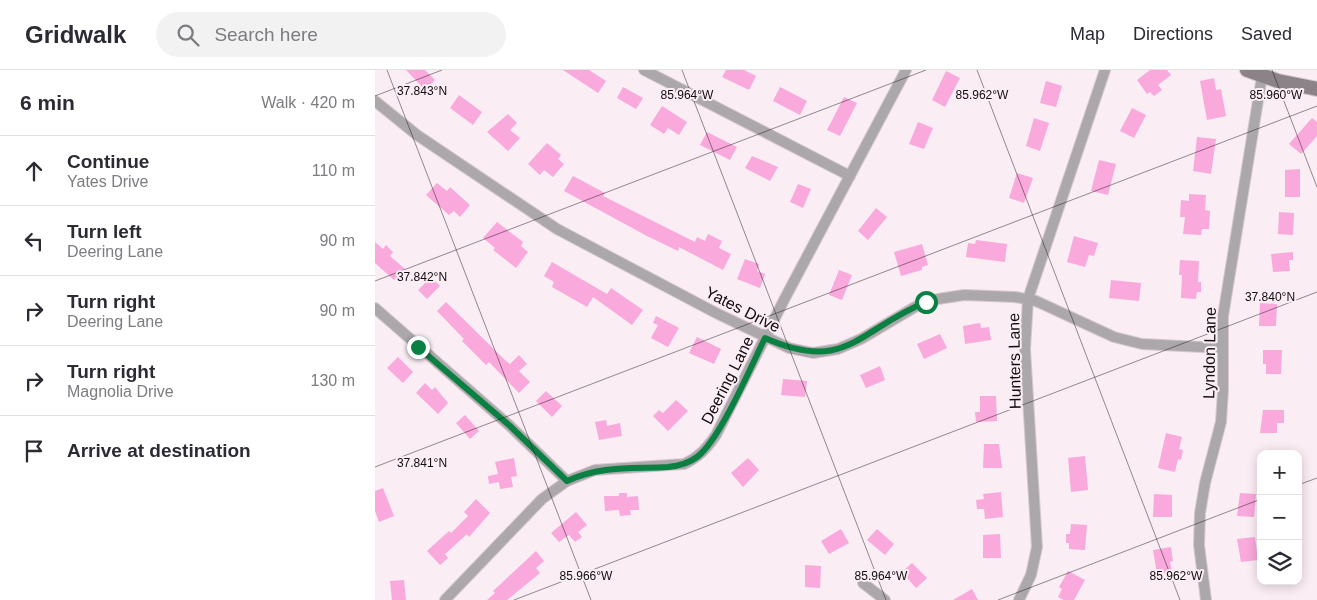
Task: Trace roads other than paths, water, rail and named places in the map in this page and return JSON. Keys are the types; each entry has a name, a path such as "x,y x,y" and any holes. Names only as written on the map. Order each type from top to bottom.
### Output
{"main road":[{"path":"1247,70 1317,90"}],"street":[{"path":"644,70 850,176"},
{"name":"Deering Lane","path":"445,600 542,499 567,481 595,470 670,466 684,464 697,457 716,435 906,70"},
{"name":"Hunters Lane","path":"1019,600 1031,576 1037,547 1025,349 1028,300 1032,282 1105,70"},
{"name":"Lyndon Lane","path":"1206,600 1201,576 1199,529 1205,483 1221,422 1224,309 1262,73"},
{"name":"Yates Drive","path":"375,101 417,135 557,229 765,338 801,352 826,352 850,345 903,313 938,299 964,295 990,295 1028,300 1045,305 1128,341 1155,346 1222,348"},
{"path":"375,308 510,426 567,481"},
{"path":"863,583 885,600"}]}
